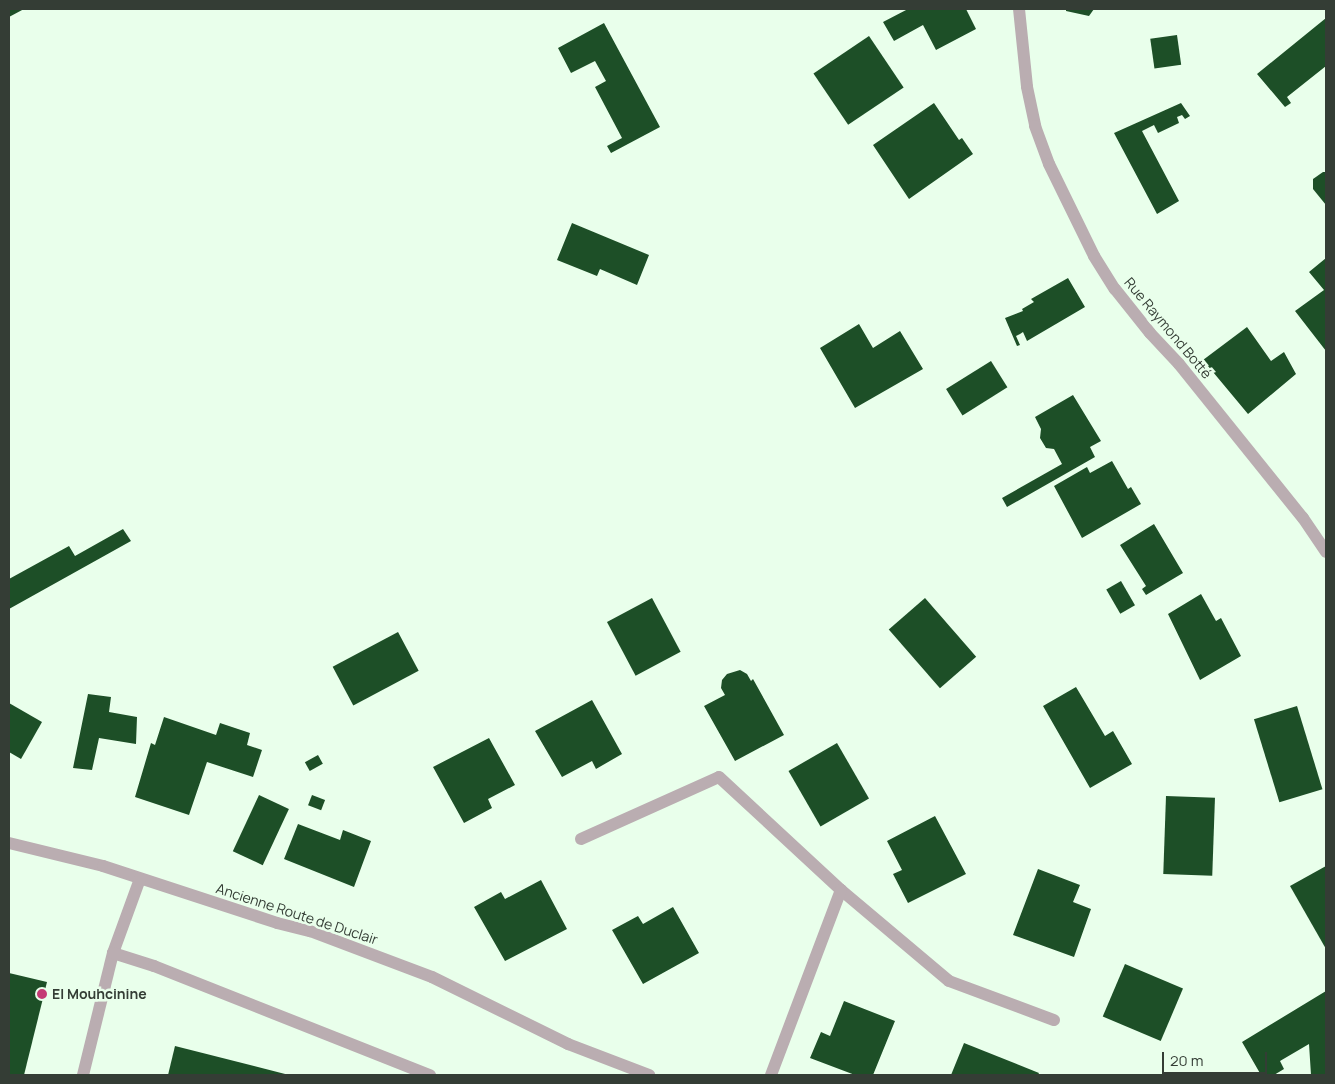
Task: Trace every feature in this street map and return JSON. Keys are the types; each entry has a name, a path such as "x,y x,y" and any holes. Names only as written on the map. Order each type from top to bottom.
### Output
{"street":[{"name":"Rue Raymond Botté","path":"1019,9 1027,87 1035,126 1049,164 1094,256 1132,311 1179,364 1303,518 1326,552"},
{"path":"581,839 719,777 841,890 949,981 1054,1020"},
{"name":"Ancienne Route de Duclair","path":"9,843 104,866 277,923 310,931 432,978 568,1044 649,1075"},
{"path":"83,1075 113,953 140,879"},
{"path":"771,1075 841,890"},
{"path":"113,953 154,966 430,1075"}],"building":[{"path":"9,9 24,9 9,17"},
{"path":"908,9 966,9 976,29 936,50 923,25 894,41 883,22"},
{"path":"1066,9 1094,9 1089,16 1066,11"},
{"path":"1326,18 1326,66 1287,97 1291,103 1285,107 1257,74"},
{"path":"604,23 660,127 611,153 607,146 622,138 595,87 606,81 595,61 571,73 558,48"},
{"path":"1177,35 1181,65 1154,68 1150,39"},
{"path":"869,36 904,87 848,125 813,73"},
{"path":"934,103 959,140 962,138 973,154 909,199 873,145"},
{"path":"1181,103 1190,116 1185,119 1182,115 1177,117 1179,123 1158,133 1154,125 1142,131 1179,201 1157,214 1114,133"},
{"path":"1326,172 1326,205 1313,189 1313,179"},
{"path":"572,223 649,255 637,285 600,269 597,276 557,260"},
{"path":"1326,258 1326,351 1295,311 1324,290 1309,272"},
{"path":"1068,278 1085,307 1027,341 1023,332 1016,336 1020,345 1017,346 1005,318 1023,311 1022,309 1034,302 1031,299"},
{"path":"859,324 873,348 900,331 923,369 855,408 820,348"},
{"path":"1247,327 1271,361 1284,352 1296,374 1248,414 1203,360"},
{"path":"991,361 1007,387 962,415 946,389"},
{"path":"1073,395 1101,441 1090,447 1095,457 1007,507 1002,498 1062,464 1054,449 1046,448 1040,438 1041,429 1035,417"},
{"path":"1112,461 1128,489 1131,487 1141,504 1082,538 1054,486 1087,467 1090,473"},
{"path":"1154,524 1183,573 1146,595 1142,589 1146,586 1120,545"},
{"path":"123,529 131,541 9,609 9,579 69,546 75,556"},
{"path":"1121,581 1135,605 1120,614 1106,590"},
{"path":"1201,594 1216,621 1221,618 1241,656 1200,680 1168,614"},
{"path":"652,598 681,652 636,676 607,622"},
{"path":"925,598 976,657 940,688 889,629"},
{"path":"398,632 419,671 353,706 333,667"},
{"path":"740,670 747,674 751,681 753,679 784,735 735,761 704,706 725,695 721,688 722,680 727,674"},
{"path":"1076,687 1105,736 1113,731 1132,764 1090,788 1043,706"},
{"path":"88,694 111,697 109,712 137,717 136,744 99,738 92,770 73,768"},
{"path":"592,700 622,754 596,769 592,761 562,777 535,731"},
{"path":"9,703 42,722 21,759 9,752"},
{"path":"1297,706 1322,789 1279,802 1254,719"},
{"path":"164,717 216,735 220,723 250,733 247,745 262,750 253,777 207,762 189,815 135,797 151,743 155,745"},
{"path":"489,738 515,785 488,799 492,808 464,823 433,767"},
{"path":"837,743 869,798 821,826 789,771"},
{"path":"318,755 323,764 310,771 305,762"},
{"path":"259,795 289,809 263,865 233,851"},
{"path":"312,795 325,800 321,810 308,805"},
{"path":"1166,796 1215,798 1212,876 1163,874"},
{"path":"935,816 966,874 908,903 893,874 902,870 887,841"},
{"path":"298,824 340,840 343,830 371,841 354,887 284,859"},
{"path":"1326,866 1326,949 1290,886"},
{"path":"1038,869 1080,885 1073,902 1091,909 1074,957 1013,935"},
{"path":"541,880 567,929 505,961 474,907 501,892 505,899"},
{"path":"673,907 699,953 643,984 612,930 638,916 643,924"},
{"path":"1125,964 1183,989 1161,1041 1103,1016"},
{"path":"9,973 47,982 24,1075 9,1075"},
{"path":"1326,991 1326,1075 1311,1075 1309,1044 1280,1061 1284,1069 1274,1075 1261,1075 1242,1042"},
{"path":"844,1001 895,1021 873,1075 855,1075 810,1058 821,1032 830,1036"},
{"path":"964,1043 1039,1073 1038,1075 951,1075"},
{"path":"175,1046 289,1075 168,1075"}],"place":[{"name":"El Mouhcinine","path":"42,994"}]}
